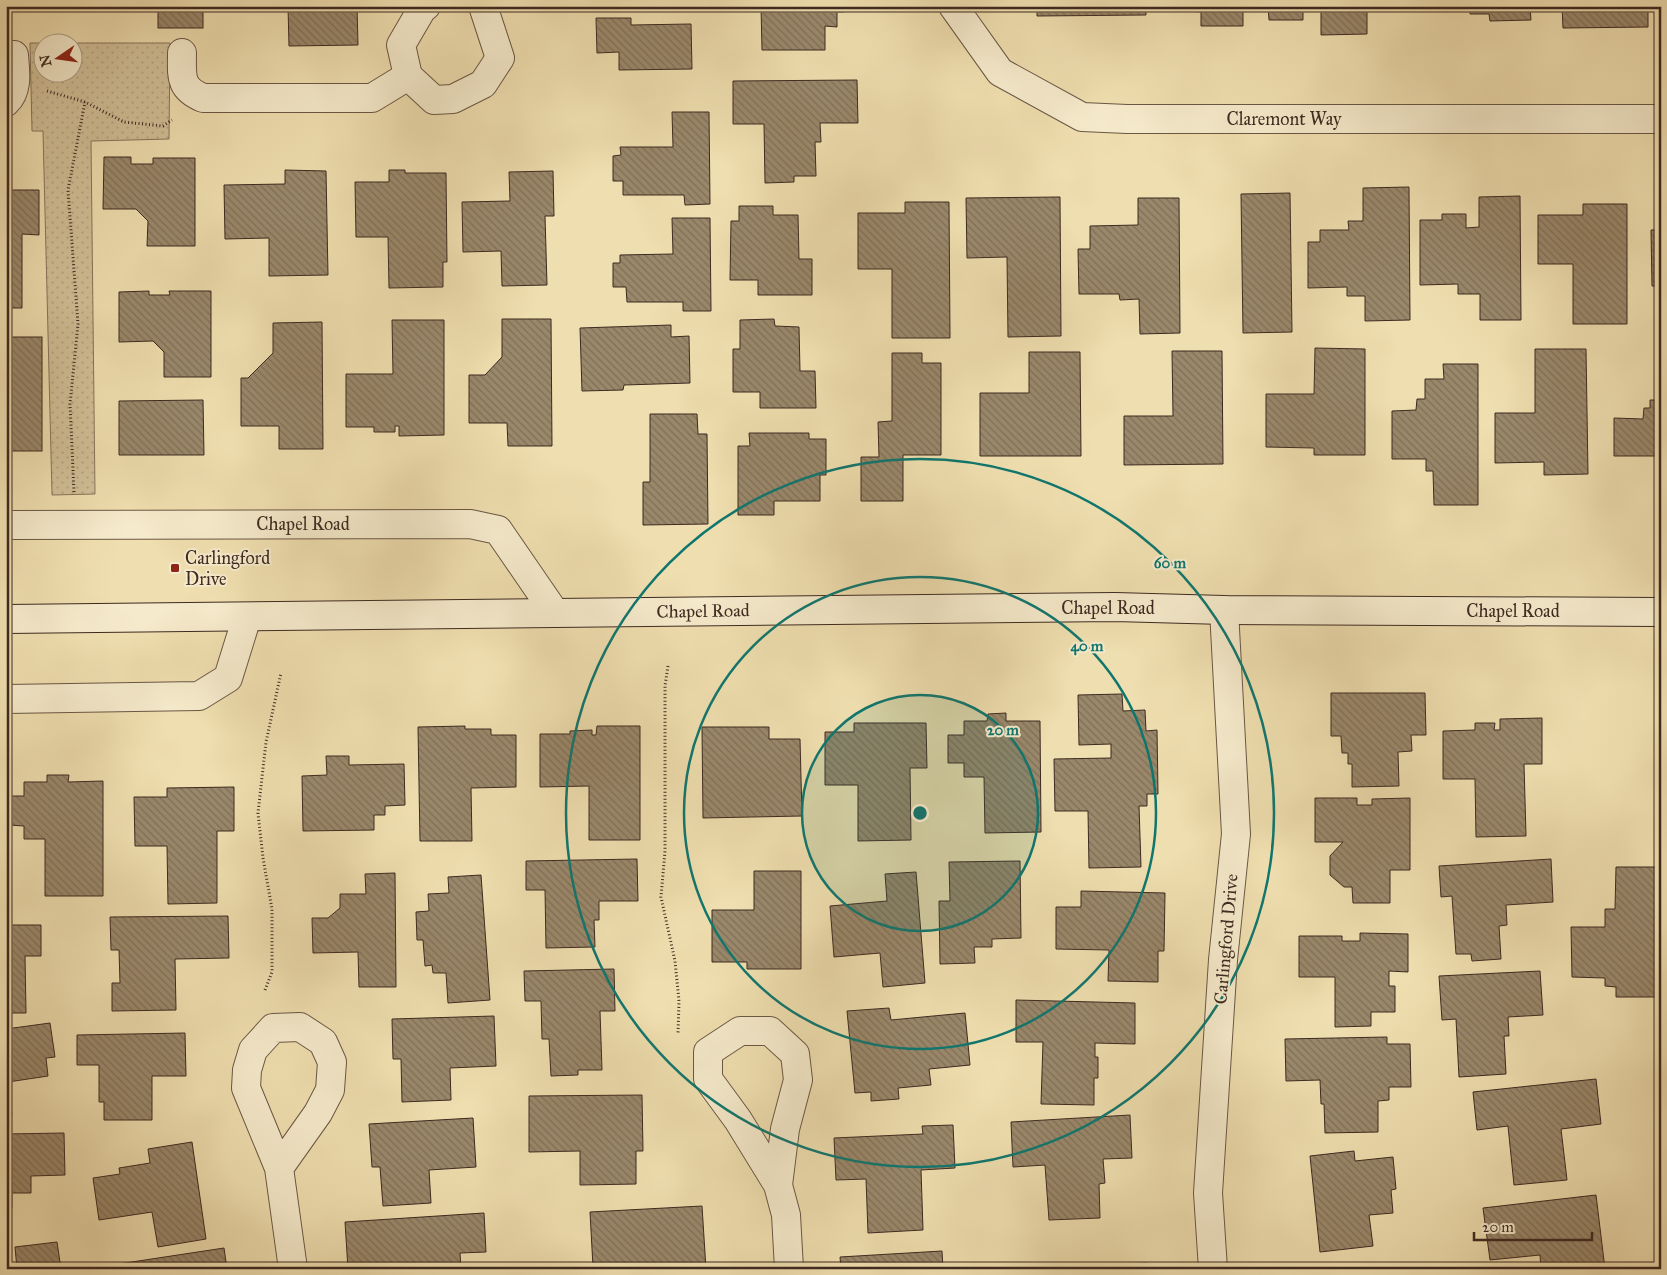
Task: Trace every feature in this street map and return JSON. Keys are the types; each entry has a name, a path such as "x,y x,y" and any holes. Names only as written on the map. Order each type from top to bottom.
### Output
{"street":[{"path":"426,6 422,9 401,45 408,76 434,100 453,99 483,84 500,58 483,6"},
{"name":"Claremont Way","path":"953,6 1000,72 1082,117 1127,119 1661,119"},
{"path":"182,53 182,76 185,86 192,93 203,98 372,98 408,76"},
{"path":"11,94 14,54"},
{"name":"Chapel Road","path":"6,525 470,524 498,530 555,613"},
{"name":"Chapel Road","path":"6,619 1115,607 1224,610 1661,612"},
{"name":"Carlingford Drive","path":"1214,1269 1208,1193 1223,960 1236,834 1224,610"},
{"path":"6,699 199,696 228,678 247,617"},
{"path":"279,1168 318,1113 330,1090 332,1062 323,1042 300,1027 273,1028 253,1050 246,1070 246,1088 279,1168 293,1269"},
{"path":"778,1185 785,1129 798,1080 796,1054 770,1031 740,1031 708,1052 708,1079 738,1120 778,1185 786,1215 789,1269"}],"path":[{"path":"11,94 39,88 85,102 124,122 163,126 203,98"},
{"path":"74,496 70,404 78,324 68,190 85,102"},
{"path":"668,666 665,686 665,851 660,897 675,961 679,1001 678,1038"},
{"path":"265,990 272,972 272,909 263,858 258,813 266,742 281,673"}],"shaded area":[{"path":"30,43 32,43 32,82 82,82 82,43 170,43 169,139 91,141 95,494 52,495 43,131 32,131"}],"building":[{"path":"158,6 203,6 203,28 158,28"},
{"path":"288,6 357,6 358,45 289,46"},
{"path":"761,6 844,6 844,12 837,12 837,27 825,26 825,50 762,50"},
{"path":"1037,6 1146,6 1146,15 1037,16"},
{"path":"1186,6 1243,6 1243,26 1201,26 1201,12 1186,11"},
{"path":"1268,6 1367,6 1367,34 1321,35 1321,9 1303,9 1303,20 1269,20"},
{"path":"1470,6 1530,6 1531,20 1490,21 1489,14 1470,14"},
{"path":"1562,6 1648,6 1648,27 1563,28"},
{"path":"596,18 631,18 631,25 691,24 692,69 619,70 619,52 597,53"},
{"path":"857,80 858,123 820,123 821,142 815,142 816,176 794,176 794,182 765,183 764,124 733,124 733,81"},
{"path":"672,112 709,112 710,204 685,205 684,195 623,195 623,181 613,181 613,156 621,155 620,147 673,147"},
{"path":"104,157 131,157 131,164 153,164 153,158 195,158 195,246 147,246 148,221 136,209 103,209"},
{"path":"285,170 326,171 328,275 269,276 269,238 225,239 224,185 285,184"},
{"path":"389,170 405,170 405,173 446,173 447,262 443,262 443,287 389,288 388,237 356,237 355,182 389,182"},
{"path":"553,171 554,216 545,216 547,285 502,286 501,251 463,252 462,202 510,201 509,172"},
{"path":"1409,187 1410,320 1365,321 1365,296 1347,296 1347,287 1308,288 1308,242 1320,242 1320,230 1349,230 1348,221 1363,221 1363,188"},
{"path":"6,190 39,190 39,235 22,234 22,308 6,308"},
{"path":"1290,193 1292,332 1243,333 1241,194"},
{"path":"1520,196 1521,320 1480,320 1480,294 1458,294 1458,284 1420,285 1420,220 1442,220 1442,214 1466,214 1466,228 1479,227 1479,197"},
{"path":"1060,197 1061,336 1008,337 1007,257 967,258 966,198"},
{"path":"1138,198 1179,198 1180,333 1140,334 1139,299 1120,300 1119,294 1079,294 1078,249 1090,249 1090,226 1138,225"},
{"path":"905,202 949,202 950,338 892,338 892,269 858,269 858,213 905,213"},
{"path":"1583,204 1627,204 1627,324 1573,324 1573,264 1538,264 1538,215 1583,215"},
{"path":"739,206 773,206 773,215 798,215 799,259 812,259 812,295 758,295 758,280 730,280 731,221 739,221"},
{"path":"672,218 710,218 711,311 683,311 683,302 627,302 626,287 613,287 613,263 620,263 620,255 673,254"},
{"path":"1651,230 1661,230 1661,286 1652,286"},
{"path":"149,291 149,295 170,295 169,291 211,291 211,377 164,377 164,352 153,341 119,342 119,292"},
{"path":"502,319 551,319 552,446 508,446 507,423 469,423 469,375 485,375 502,357"},
{"path":"774,319 775,326 799,327 800,371 815,371 816,408 760,408 760,392 733,392 733,349 740,349 740,320"},
{"path":"392,320 444,320 444,435 399,436 399,426 395,426 395,432 374,432 374,427 346,427 346,374 393,374"},
{"path":"322,322 323,449 279,449 279,426 241,426 241,378 248,378 273,353 273,323"},
{"path":"671,325 671,337 689,336 690,383 624,385 623,390 582,391 580,328"},
{"path":"6,337 42,337 42,451 6,451"},
{"path":"1315,348 1365,349 1365,455 1314,455 1314,448 1266,447 1266,394 1314,394"},
{"path":"1535,349 1586,349 1588,474 1544,475 1544,462 1495,463 1495,413 1535,413"},
{"path":"1172,351 1222,351 1223,464 1124,465 1124,416 1173,416"},
{"path":"1029,352 1080,352 1081,456 980,456 980,393 1029,393"},
{"path":"892,353 922,353 922,363 941,363 941,455 903,455 903,501 861,501 861,457 879,457 878,422 892,421"},
{"path":"1443,364 1478,364 1478,505 1434,505 1433,471 1426,471 1426,459 1392,459 1392,411 1416,410 1417,399 1425,399 1425,379 1444,379"},
{"path":"203,400 204,455 119,455 119,401"},
{"path":"1650,400 1661,400 1661,456 1614,456 1614,418 1643,419 1644,408 1650,408"},
{"path":"650,414 697,414 698,434 707,434 708,524 643,525 643,482 650,482"},
{"path":"749,433 809,433 809,439 826,439 826,475 820,475 820,501 774,501 774,515 738,515 738,446 750,446"},
{"path":"1331,693 1425,693 1426,735 1411,735 1412,751 1398,752 1399,786 1352,787 1352,764 1348,764 1348,753 1342,753 1341,736 1331,736"},
{"path":"1122,694 1123,711 1145,710 1146,731 1157,730 1158,794 1147,794 1147,806 1139,806 1141,867 1089,868 1088,811 1055,811 1054,759 1111,758 1111,744 1079,745 1078,695"},
{"path":"1006,713 1006,721 1040,721 1041,832 985,833 984,777 964,777 964,763 948,763 948,735 964,735 964,721 987,721 988,714"},
{"path":"1542,718 1542,764 1524,764 1526,836 1476,837 1475,779 1443,779 1443,731 1475,730 1475,723 1495,723 1494,730 1500,730 1500,719"},
{"path":"854,723 926,723 927,768 910,768 911,840 858,841 858,785 825,785 825,732 854,732"},
{"path":"465,726 465,729 491,729 491,735 516,735 516,787 471,788 472,841 420,841 418,727"},
{"path":"597,726 640,726 640,840 589,840 589,786 540,787 540,734 570,734 570,731 592,730 592,735 596,735"},
{"path":"702,727 769,727 769,739 800,739 802,816 703,818"},
{"path":"326,756 349,756 349,765 404,764 405,805 385,806 385,815 374,815 374,830 303,831 302,776 327,775"},
{"path":"47,775 69,775 68,782 103,781 103,896 45,896 45,839 24,839 24,826 9,825 9,796 24,796 24,782 47,782"},
{"path":"234,787 234,831 217,831 217,903 168,904 167,846 135,846 134,797 167,797 167,788"},
{"path":"1315,798 1357,798 1357,805 1372,805 1372,799 1410,798 1410,870 1390,870 1390,903 1353,903 1352,887 1344,887 1330,875 1330,856 1343,842 1315,842"},
{"path":"637,859 638,901 599,901 599,920 594,920 595,947 546,948 545,890 526,890 526,861"},
{"path":"1551,859 1553,902 1506,905 1507,925 1499,926 1501,959 1472,961 1471,954 1456,954 1452,896 1441,897 1439,866"},
{"path":"1020,861 1021,938 992,939 992,947 974,947 975,963 940,964 939,901 950,901 949,862"},
{"path":"1616,867 1661,867 1661,997 1616,997 1616,987 1605,986 1605,978 1572,977 1571,927 1605,927 1605,909 1615,909"},
{"path":"754,871 801,871 801,969 747,969 747,962 712,962 712,910 754,910"},
{"path":"916,872 925,983 883,987 880,953 834,957 830,906 887,901 885,874"},
{"path":"395,873 396,987 359,987 358,952 313,953 312,918 328,918 340,908 340,894 366,894 365,874"},
{"path":"481,875 490,1000 448,1003 446,973 433,973 432,965 425,966 423,940 417,940 416,912 429,911 428,894 449,893 448,877"},
{"path":"1081,891 1165,893 1164,951 1158,951 1158,982 1108,981 1109,950 1056,949 1056,907 1081,907"},
{"path":"228,916 229,958 175,959 176,1010 112,1011 112,983 120,983 119,950 111,950 110,917"},
{"path":"6,925 41,925 41,956 25,956 26,1013 6,1013"},
{"path":"1360,933 1408,934 1408,972 1389,971 1389,986 1395,986 1395,1012 1371,1012 1371,1026 1335,1027 1335,977 1299,977 1299,936 1342,936 1342,941 1360,941"},
{"path":"614,969 615,1011 600,1011 602,1070 578,1070 578,1075 551,1076 549,1039 542,1039 541,1001 525,1001 524,971"},
{"path":"1540,971 1543,1015 1508,1017 1509,1036 1504,1036 1506,1074 1459,1077 1456,1019 1442,1020 1439,976"},
{"path":"1016,1000 1135,1003 1135,1044 1095,1043 1095,1057 1098,1057 1098,1078 1094,1078 1094,1105 1041,1104 1043,1042 1016,1042"},
{"path":"889,1008 891,1020 965,1013 970,1065 929,1069 931,1085 898,1088 899,1099 871,1101 871,1092 855,1093 847,1011"},
{"path":"494,1016 496,1066 450,1068 451,1100 402,1102 401,1059 393,1059 392,1019"},
{"path":"50,1023 55,1057 46,1058 48,1076 8,1082 12,1115 6,1115 6,1029"},
{"path":"185,1033 186,1076 152,1076 152,1120 104,1120 104,1102 99,1102 99,1065 77,1065 77,1035"},
{"path":"1387,1037 1387,1044 1410,1044 1411,1087 1389,1087 1389,1100 1378,1101 1378,1132 1325,1133 1324,1104 1321,1104 1320,1080 1286,1081 1285,1039"},
{"path":"1596,1079 1601,1124 1561,1129 1567,1180 1514,1185 1508,1126 1477,1130 1473,1092"},
{"path":"642,1095 643,1151 636,1151 636,1184 580,1185 580,1151 529,1152 529,1096"},
{"path":"1130,1115 1132,1158 1103,1159 1105,1183 1099,1184 1100,1218 1049,1220 1045,1165 1013,1167 1011,1122"},
{"path":"473,1118 476,1167 429,1170 431,1203 383,1206 380,1167 372,1167 369,1124"},
{"path":"953,1125 955,1168 921,1170 923,1230 868,1233 866,1179 836,1180 834,1138 923,1134 922,1126"},
{"path":"64,1133 65,1175 31,1176 31,1193 12,1193 12,1208 6,1208 6,1134"},
{"path":"192,1142 206,1239 158,1247 152,1212 99,1220 93,1178 120,1174 119,1168 150,1163 148,1149"},
{"path":"1354,1151 1355,1161 1393,1157 1396,1189 1391,1190 1393,1213 1369,1215 1373,1246 1320,1252 1310,1156"},
{"path":"1596,1195 1605,1269 1541,1269 1540,1255 1490,1260 1483,1208"},
{"path":"702,1206 706,1269 646,1269 646,1264 593,1267 590,1212"},
{"path":"484,1213 486,1252 460,1253 461,1269 405,1269 405,1267 348,1269 345,1222"},
{"path":"57,1242 61,1269 17,1269 15,1247"},
{"path":"224,1248 227,1269 113,1269 112,1265"},
{"path":"942,1251 943,1269 841,1269 840,1257"},
{"path":"1147,1263 1147,1269 1056,1269 1056,1267"},
{"path":"1410,1265 1411,1269 1367,1269"},
{"path":"1006,1266 1006,1269 967,1269 967,1268"}],"place":[{"name":"Carlingford Drive","path":"175,568"}]}
